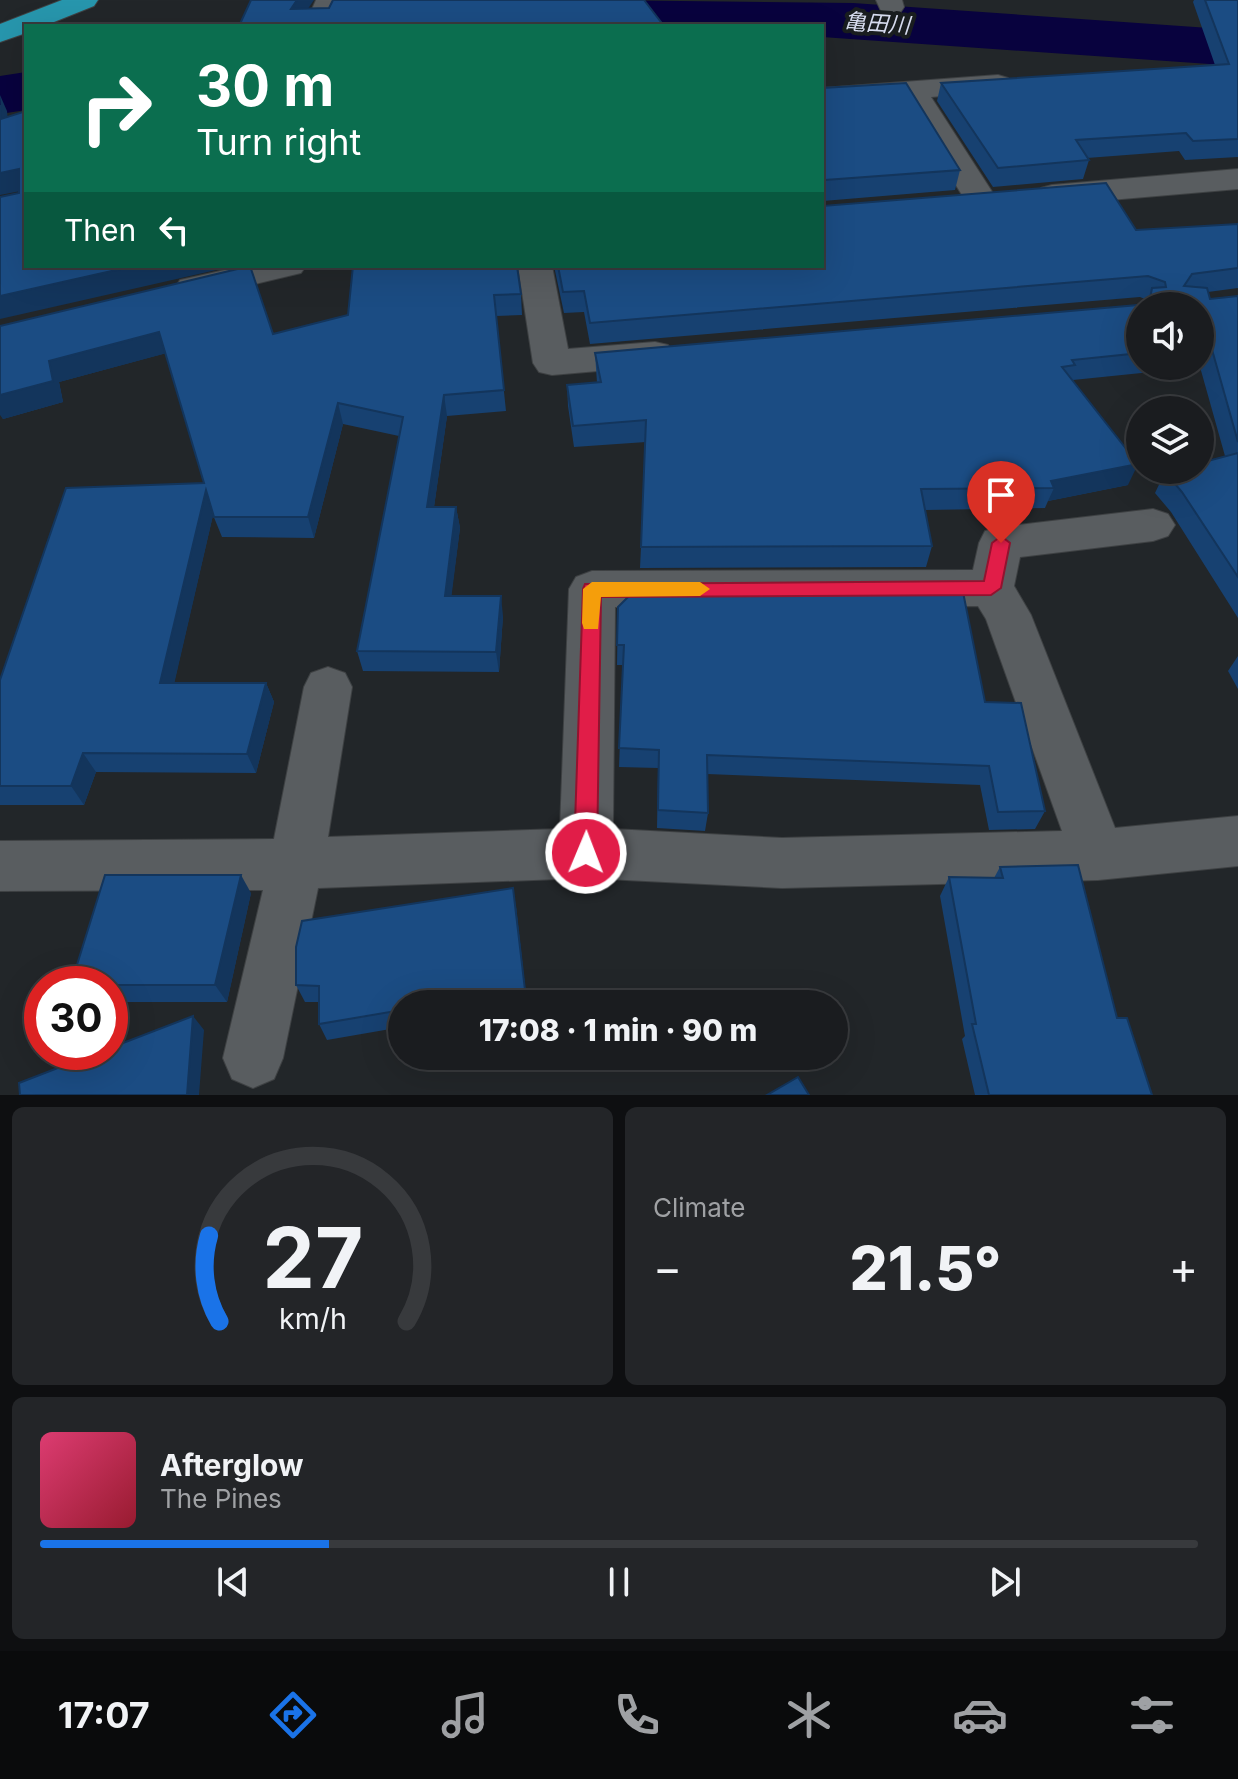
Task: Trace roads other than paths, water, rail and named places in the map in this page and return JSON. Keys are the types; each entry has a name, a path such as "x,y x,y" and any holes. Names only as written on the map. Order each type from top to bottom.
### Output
{"highway":[{"path":"0,9 22,0"},
{"path":"25,24 85,0"},
{"path":"0,34 24,24"}],"street":[{"path":"314,24 320,21 329,0"},
{"path":"824,97 1019,83"},
{"path":"912,90 993,200 1238,179"},
{"path":"162,296 281,268"},
{"path":"535,268 552,363 695,351"},
{"path":"1098,855 1008,615 991,588 1001,543 1153,525"},
{"path":"586,853 592,589 991,588"},
{"path":"253,1058 296,864 328,687"},
{"path":"0,866 296,864 586,853 782,863 1098,855 1238,841"}],"waterway":[{"name":"亀田川","path":"495,24 659,16 853,20 1238,48"},
{"name":"亀田川","path":"0,95 24,91"}]}
